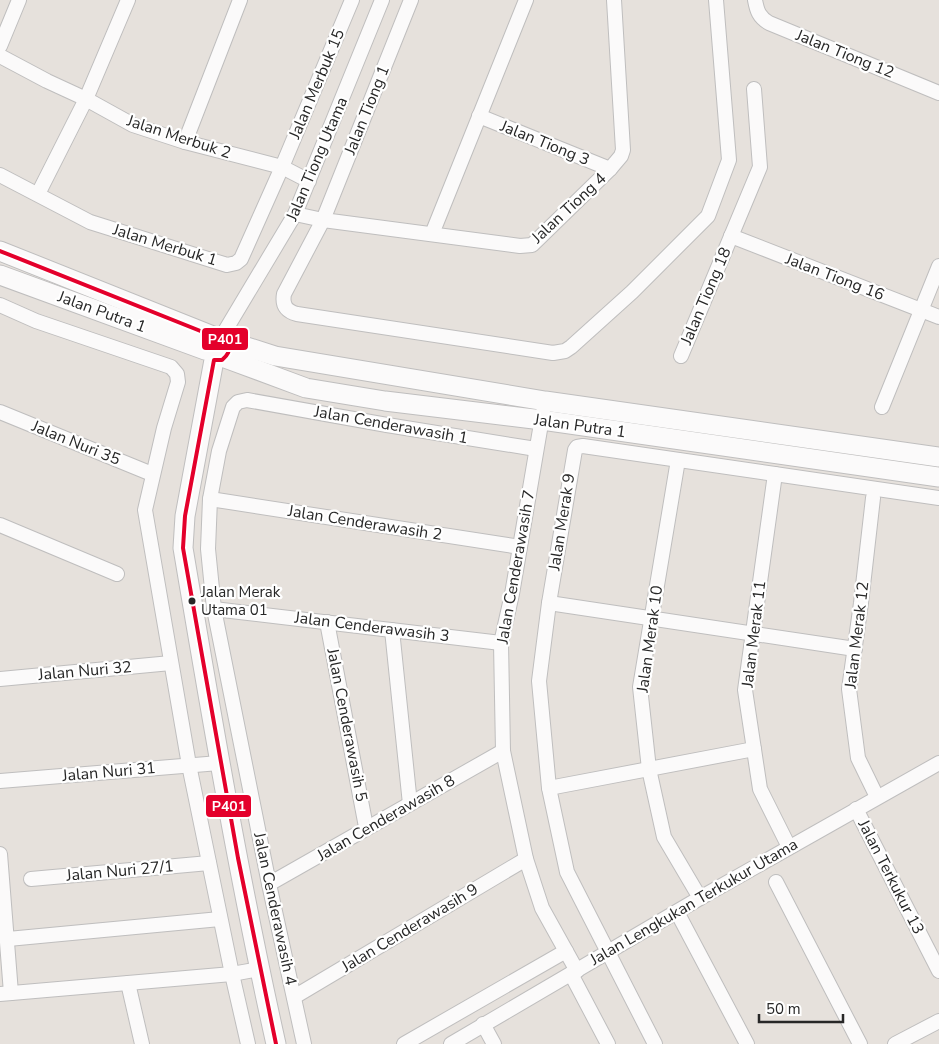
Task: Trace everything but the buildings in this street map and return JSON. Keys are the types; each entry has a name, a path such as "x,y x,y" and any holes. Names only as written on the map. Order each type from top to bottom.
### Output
{"main road":[{"name":"Jalan Putra 1","path":"0,251 306,388 385,401 542,420 939,477"},
{"name":"Jalan Putra 1","path":"0,275 218,347 545,401 939,457"},
{"path":"218,347 185,516 183,548 219,763 259,969 276,1044"}],"street":[{"path":"0,46 19,0"},
{"path":"38,194 86,99 128,0"},
{"path":"185,142 240,0"},
{"name":"Jalan Merbuk 15","path":"282,167 352,0"},
{"name":"Jalan Tiong Utama","path":"218,347 295,214 382,0"},
{"name":"Jalan Tiong 1","path":"411,0 323,220 284,294 282,301 284,307 290,312 553,353 565,351 632,292 708,216 729,160 716,0"},
{"path":"432,234 526,0"},
{"name":"Jalan Tiong 4","path":"295,214 323,220 520,246 532,244 610,170 621,156 624,144 614,0"},
{"name":"Jalan Tiong 12","path":"756,5 760,18 769,23 939,93"},
{"name":"Jalan Merbuk 2","path":"0,56 133,125 185,142 282,167 309,180"},
{"name":"Jalan Tiong 18","path":"681,356 760,167 754,89"},
{"name":"Jalan Tiong 3","path":"479,116 610,170"},
{"name":"Jalan Merbuk 1","path":"0,175 90,222 227,265 236,263 241,259 282,167"},
{"name":"Jalan Tiong 16","path":"731,236 939,317"},
{"path":"882,407 939,266"},
{"path":"0,305 36,321 171,367 176,374 178,382 152,474 145,510 189,765 220,919 248,1044"},
{"name":"Jalan Cenderawasih 1","path":"246,400 536,449"},
{"name":"Jalan Cenderawasih 4","path":"246,400 238,402 233,407 219,451 210,499 208,549 214,608 268,884 304,1044"},
{"name":"Jalan Cenderawasih 7","path":"545,401 501,643 502,751 526,858 542,908 566,951 608,1044"},
{"name":"Jalan Nuri 35","path":"0,412 152,474"},
{"name":"Jalan Merak 9","path":"654,1044 567,872 550,788 539,681 549,603 575,450 577,447 583,446 939,498"},
{"name":"Jalan Merak 10","path":"678,460 640,687 650,769 664,837 700,898"},
{"name":"Jalan Merak 11","path":"774,474 745,690 760,789 789,847"},
{"name":"Jalan Merak 12","path":"872,498 849,688 858,758 877,798"},
{"name":"Jalan Cenderawasih 2","path":"210,499 520,546"},
{"path":"0,525 117,574"},
{"path":"549,603 854,650"},
{"name":"Jalan Cenderawasih 3","path":"214,608 501,643"},
{"name":"Jalan Cenderawasih 5","path":"327,622 366,827"},
{"path":"392,630 410,804"},
{"name":"Jalan Nuri 32","path":"0,679 171,663"},
{"path":"550,788 754,749"},
{"name":"Jalan Cenderawasih 8","path":"268,884 502,751"},
{"name":"Jalan Nuri 31","path":"0,781 219,763"},
{"name":"Jalan Lengkukan Terkukur Utama","path":"451,1044 700,898 939,763"},
{"name":"Jalan Terkukur 13","path":"856,809 939,971"},
{"path":"0,854 8,939 6,994 232,974 259,969"},
{"name":"Jalan Cenderawasih 9","path":"294,997 526,858"},
{"name":"Jalan Nuri 27/1","path":"32,879 209,863"},
{"path":"776,882 860,1044"},
{"path":"677,912 748,1044"},
{"path":"8,939 220,919"},
{"path":"404,1044 566,951"},
{"path":"128,983 142,1044"},
{"path":"895,1044 939,1021"},
{"path":"483,1024 494,1044"}],"transit line":[{"name":"P401","path":"0,251 213,336 223,337 229,344 229,351 226,356 222,360 214,360 185,516 183,548 238,858 276,1044"}],"place":[{"name":"Jalan Merak Utama 01","path":"192,601"}]}
